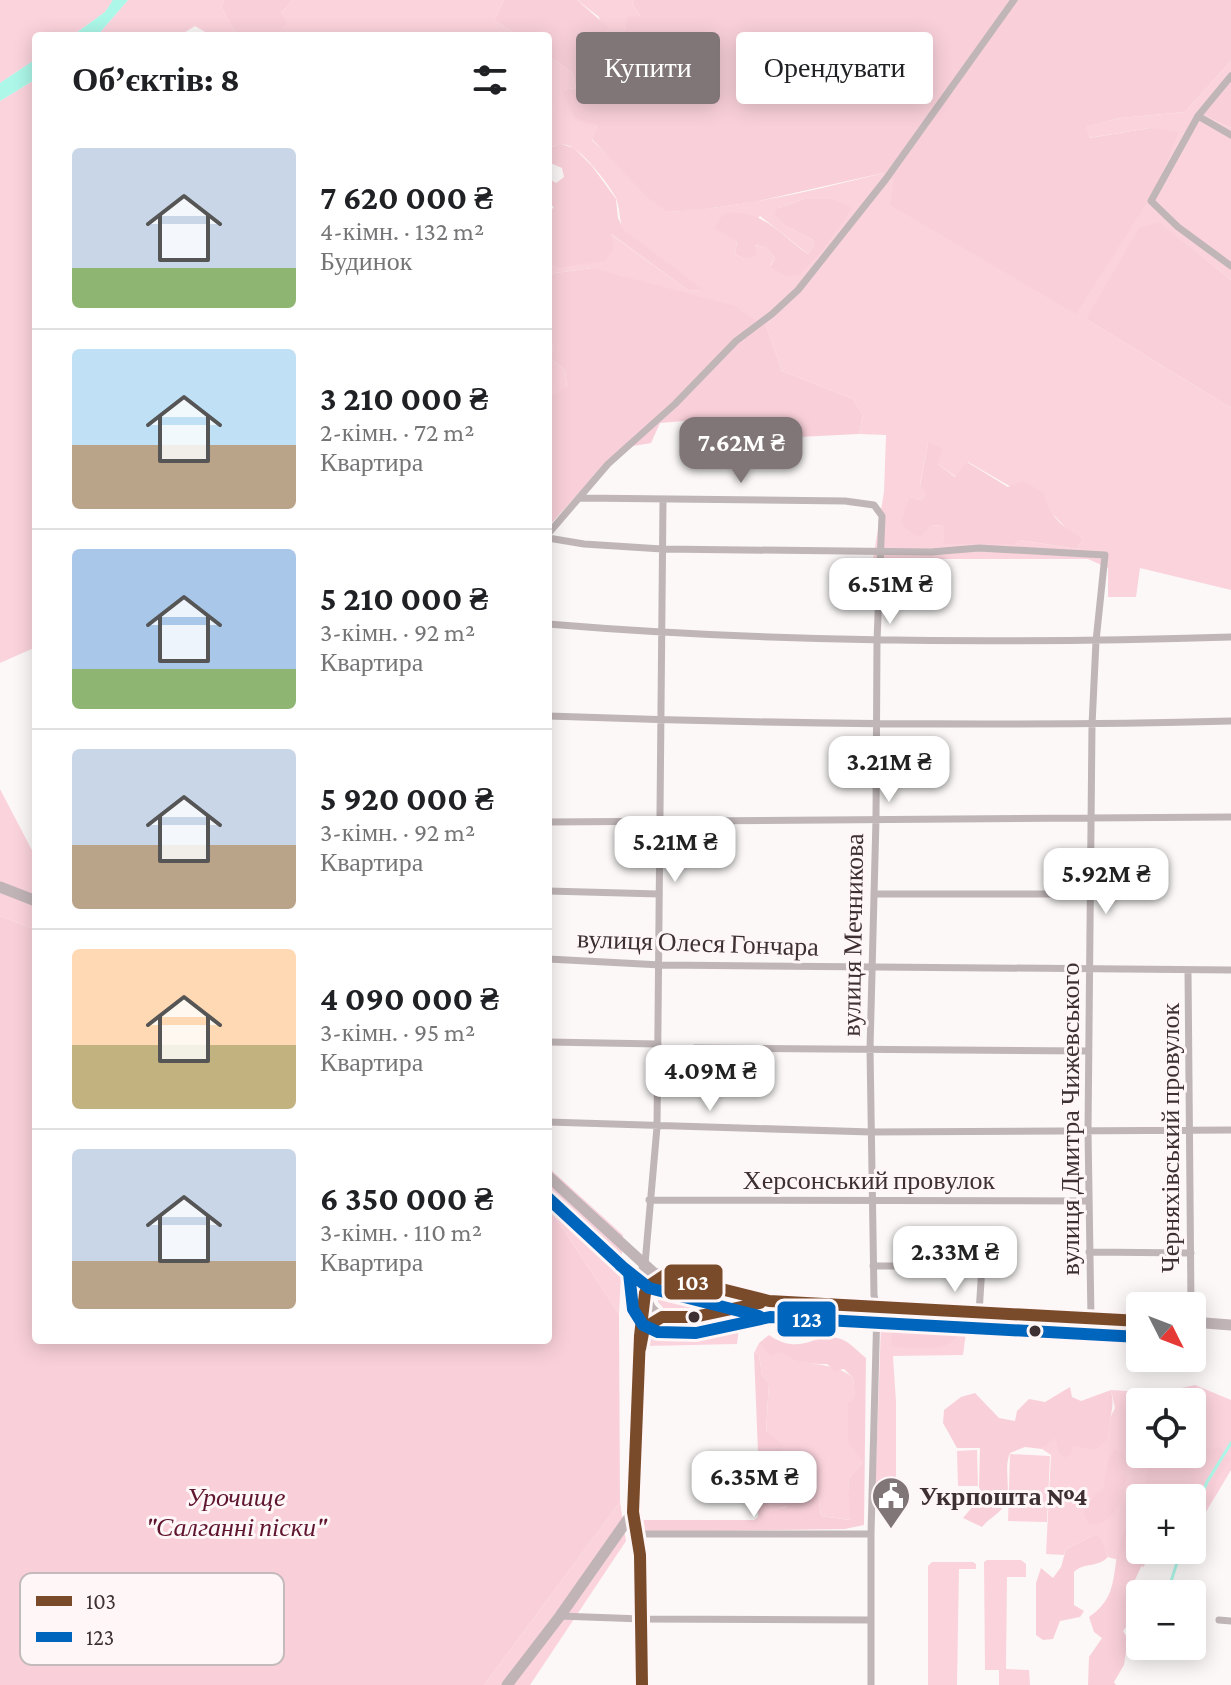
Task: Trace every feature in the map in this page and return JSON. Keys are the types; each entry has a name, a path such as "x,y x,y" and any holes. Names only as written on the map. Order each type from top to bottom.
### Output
{"street":[{"path":"552,531 608,464 675,404 736,341 798,290 886,179 1014,0"},
{"path":"1231,76 1198,116 1151,201 1178,227 1231,266"},
{"path":"1198,116 1231,135"},
{"path":"579,498 663,500 664,634 658,821 661,965 657,1127 644,1266 647,1278 640,1336 633,1512 640,1555 642,1685"},
{"name":"вулиця Мечникова","path":"663,500 845,501 874,505 882,516 870,1049 871,1200 877,1308 871,1534 871,1685"},
{"path":"552,537 584,544 662,549 879,552"},
{"name":"вулиця Дмитра Чижевського","path":"879,552 979,548 1105,555 1096,641 1092,725 1088,1051 1091,1319"},
{"path":"552,624 664,634 877,641 1096,641 1231,637"},
{"path":"552,716 875,725 1092,725 1231,721"},
{"path":"552,822 1231,817"},
{"path":"0,887 32,899"},
{"path":"552,891 659,894"},
{"path":"875,894 1091,894"},
{"name":"вулиця Олеся Гончара","path":"552,959 661,965 1231,970"},
{"name":"Черняхівський провулок","path":"1188,970 1192,1129 1191,1292"},
{"path":"552,1042 658,1044"},
{"path":"695,1048 1088,1051"},
{"path":"552,1122 871,1132 1231,1130"},
{"path":"552,1180 654,1273 769,1301 1126,1320"},
{"name":"Херсонський провулок","path":"649,1200 1088,1201"},
{"path":"1089,1252 1191,1253"},
{"path":"873,1266 982,1266 979,1313"},
{"path":"645,1293 665,1275"},
{"path":"735,1292 742,1298 743,1308"},
{"path":"645,1293 651,1310 662,1317"},
{"path":"640,1336 644,1328 662,1317 694,1317 769,1301"},
{"path":"1206,1323 1231,1325"},
{"path":"507,1685 633,1512"},
{"path":"637,1534 871,1534"},
{"path":"560,1616 871,1620"},
{"path":"1219,1620 1231,1621"}],"shaded area":[{"path":"0,0 113,0 105,12 78,32 32,32 32,62 0,83"},
{"path":"113,0 128,0 100,32 78,32 105,12"},
{"path":"128,0 224,0 221,7 235,32 205,32 195,26 185,32 100,32"},
{"path":"293,0 504,0 494,20 512,32 276,32 281,13"},
{"path":"577,0 634,0 632,3 640,16 624,32 603,32 599,17"},
{"path":"552,59 572,72 576,88 563,90 597,126 592,140 667,212 749,203 883,173 894,179 1134,219 1156,188 1150,128 1088,138 1085,127 1120,118 1185,112 1231,61 1231,79 1201,114 1231,128 1231,280 1158,222 1086,319 1231,408 1231,590 1140,568 1136,597 1108,597 1108,568 1088,559 873,559 884,492 886,435 859,434 863,415 853,399 782,371 767,328 592,268 552,273 552,265 557,268 609,233 689,291 703,290 623,230 616,198 603,178 584,157 567,145 552,147","holes":["804,199 832,199 824,249 770,266 775,258 765,247 754,245 745,259 735,254 737,241 760,216 808,254 814,245 813,240 788,227 778,208","928,443 938,464 956,477 968,462 1047,508 1069,531 1083,538 1077,549 1019,540 943,543 945,526 931,525 910,497 921,500 928,494 920,485"]},
{"path":"32,62 32,81 0,101 0,83"},
{"path":"32,81 32,649 0,663 0,101"},
{"path":"552,360 565,370 567,388 552,395"},
{"path":"0,789 32,850 32,928 0,916"},
{"path":"552,1171 623,1235 619,1314 552,1212"},
{"path":"665,1289 727,1302 727,1305 666,1311 658,1302"},
{"path":"893,1317 963,1320 967,1325 963,1355 893,1356 896,1489 884,1489 883,1496 875,1495 881,1325"},
{"path":"728,1324 739,1326 737,1344 645,1346 644,1338 650,1328 678,1331"},
{"path":"759,1343 770,1355 781,1351 798,1360 835,1368 853,1378 863,1462 848,1479 851,1520 821,1516 818,1494 769,1513 769,1502 778,1488 766,1433 769,1383 762,1375 759,1355 754,1353"},
{"path":"1111,1390 1126,1391 1126,1468 1206,1468 1206,1390 1231,1400 1231,1470 1206,1512 1206,1484 1126,1484 1126,1562 1108,1557 1096,1534 1066,1549 1064,1555 1046,1554 1051,1455 1042,1449 1056,1437 1059,1445 1078,1445 1107,1424 1115,1408"},
{"path":"977,1450 978,1486 958,1486 957,1451"},
{"path":"1010,1454 1050,1456 1047,1522 1008,1521"},
{"path":"620,1502 626,1541 530,1685 484,1685"},
{"path":"1021,1560 1026,1564 1026,1577 1007,1577 1006,1669 1029,1670 1030,1685 999,1685 999,1670 985,1670 984,1562"},
{"path":"932,1562 976,1564 976,1569 959,1569 957,1685 928,1685 928,1566"}],"green space":[{"path":"224,0 293,0 281,13 287,24 278,32 235,32 221,7"},
{"path":"504,0 577,0 608,27 606,32 576,32 576,88 572,72 552,59 552,32 512,32 494,20"},
{"path":"634,0 1231,0 1231,61 1185,112 1120,118 1086,127 1089,138 1150,128 1179,132 1156,188 1076,314 890,205 894,180 883,173 754,202 667,212 648,198 592,139 597,126 575,118 562,90 576,88 576,104 720,104 720,32 623,32 627,17 640,16 632,3"},
{"path":"1231,79 1231,128 1201,114"},
{"path":"561,144 574,148 592,166 616,199 618,218 624,230 704,290 689,291 611,234 614,248 605,261 557,268 552,265 552,180 556,183 564,177 562,168 552,164 552,147"},
{"path":"804,199 832,199 852,208 824,249 799,275 786,276 770,267 775,258 765,247 755,245 756,256 745,259 735,254 737,241 714,228 723,214 748,214 769,224 808,254 814,245 813,240 788,227 774,214 778,208"},
{"path":"1159,222 1231,280 1231,408 1086,319 1139,228"},
{"path":"592,268 735,306 767,328 782,371 853,399 863,415 859,434 799,437 736,435 733,417 660,423 651,443 633,446 579,493 552,523 552,395 567,387 565,370 552,360 552,273"},
{"path":"928,443 942,448 938,464 955,477 967,462 1008,487 1023,481 1044,493 1049,508 1058,520 1083,538 1077,549 1019,540 1013,544 943,544 944,526 931,525 920,537 907,530 901,522 910,497 921,500 927,494 920,486"},
{"name":"Урочище \"Салганні піски\"","path":"0,916 32,928 32,1344 552,1344 552,1212 619,1314 620,1502 484,1685 0,1685"},
{"path":"897,1328 925,1328 936,1333 955,1329 958,1335 946,1345 937,1347 892,1347 891,1334"},
{"path":"769,1335 791,1344 832,1337 841,1339 866,1358 864,1525 845,1529 645,1532 643,1520 754,1520 758,1517 754,1353 759,1355 762,1375 769,1383 766,1432 783,1445 778,1488 769,1502 769,1512 786,1507 794,1496 818,1494 821,1516 850,1520 848,1479 863,1462 848,1442 848,1403 855,1398 853,1378 844,1369 835,1371 827,1364 797,1361 781,1352 770,1356 759,1343"},
{"path":"1070,1387 1072,1397 1081,1401 1111,1390 1107,1440 1094,1450 1071,1445 1073,1450 1066,1458 1058,1452 1056,1438 1042,1449 1025,1447 1010,1453 1008,1492 1003,1507 982,1527 963,1518 989,1495 981,1492 979,1487 980,1448 957,1448 943,1423 944,1410 961,1397 975,1393 999,1418 1015,1421 1017,1411 1029,1399 1045,1402"},
{"path":"1220,1447 1231,1459 1219,1477 1207,1506 1206,1484 1145,1484 1149,1468 1206,1468 1206,1450"},
{"path":"1114,1450 1122,1451 1126,1460 1126,1484 1109,1518 1089,1524 1083,1513 1095,1494 1103,1489 1109,1458"},
{"path":"1126,1526 1126,1564 1142,1564 1135,1580 1126,1580 1124,1665 1114,1682 1116,1685 1088,1685 1089,1657 1102,1638 1094,1632 1089,1617 1108,1595"},
{"path":"1096,1534 1102,1540 1108,1557 1074,1572 1074,1605 1084,1611 1080,1617 1060,1621 1053,1639 1043,1640 1036,1635 1036,1583 1041,1568 1053,1578 1061,1567 1066,1549"}],"waterway":[{"path":"1206,1484 1231,1443"},
{"path":"1171,1580 1177,1564"}],"transit line":[{"name":"123","path":"552,1202 629,1273 633,1309 643,1325 658,1332 696,1333 770,1317 1126,1336"},
{"name":"123","path":"620,1265 649,1288 759,1316"},
{"name":"103","path":"642,1685 640,1555 633,1512 640,1336 645,1293 650,1285 665,1275 769,1301 1126,1320"},
{"name":"103","path":"640,1349 644,1328 662,1317 694,1317 760,1303"}],"place":[{"name":"Укрпошта №4","path":"891,1530"}]}
